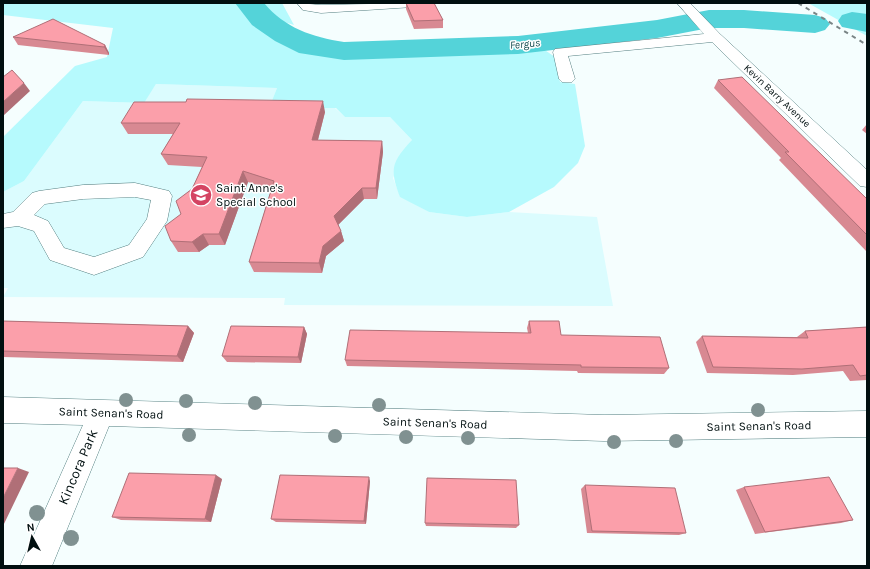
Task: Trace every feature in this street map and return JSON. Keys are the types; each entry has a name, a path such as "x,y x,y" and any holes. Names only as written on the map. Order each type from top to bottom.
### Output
{"street":[{"path":"303,3 308,7 321,9 413,3"},
{"name":"Kevin Barry Avenue","path":"686,6 711,33 867,181"},
{"path":"567,79 560,52 711,33"},
{"path":"135,190 162,196 157,221 136,251 94,266 57,254 41,226 11,219 40,198 83,192 135,190"},
{"name":"Saint Senan's Road","path":"3,410 604,428 867,424"},
{"name":"Kincora Park","path":"36,566 102,412"}],"shaded area":[{"path":"3,3 282,3 294,25 271,18 332,46 530,40 555,57 560,82 575,84 585,146 578,163 554,187 509,212 467,217 429,212 400,197 394,179 394,166 400,154 412,140 390,117 345,117 336,108 269,108 277,88 156,84 144,103 83,101 24,181 3,192 3,137 75,66 107,57 113,28 3,15"},
{"path":"808,3 867,3 867,36"},
{"name":"Saint Anne's Special School","path":"156,84 277,88 269,108 335,108 345,117 389,116 412,140 393,178 400,196 429,212 467,217 509,212 597,217 613,306 284,305 285,298 3,297 8,288 3,288 3,192 24,181 83,101 143,103"}],"building":[{"path":"406,3 434,3 443,20 414,21"},
{"path":"53,19 105,45 104,47 13,37"},
{"path":"12,70 24,83 3,102 3,77"},
{"path":"742,77 867,199 867,235 785,152 789,152 718,80"},
{"path":"187,99 323,101 312,140 382,141 376,188 362,188 334,216 341,231 323,246 319,263 249,262 274,181 243,171 219,234 203,234 192,242 171,241 165,226 181,214 176,201 192,189 207,157 161,154 180,123 121,123 134,102 186,102"},
{"path":"3,321 188,326 177,356 3,351"},
{"path":"529,321 559,321 561,335 660,337 669,368 345,360 350,330 531,333"},
{"path":"231,326 304,327 298,357 222,356"},
{"path":"867,327 867,375 860,376 853,365 802,369 713,367 702,336 808,338 805,331"},
{"path":"3,468 18,468 3,498"},
{"path":"129,473 216,475 205,519 112,517"},
{"path":"280,475 369,477 364,521 271,519"},
{"path":"829,477 853,520 765,532 744,487"},
{"path":"427,478 516,480 519,525 425,523"},
{"path":"585,485 675,488 686,533 592,531"}],"waterway":[{"name":"Fergus","path":"249,3 262,19 286,35 310,46 344,51 518,45 657,29 709,19 744,19 815,24"},
{"name":"Fergus","path":"852,21 867,23"}],"railway":[{"path":"798,3 867,45"}],"place":[{"name":"Saint Anne's Special School","path":"201,195"}]}
